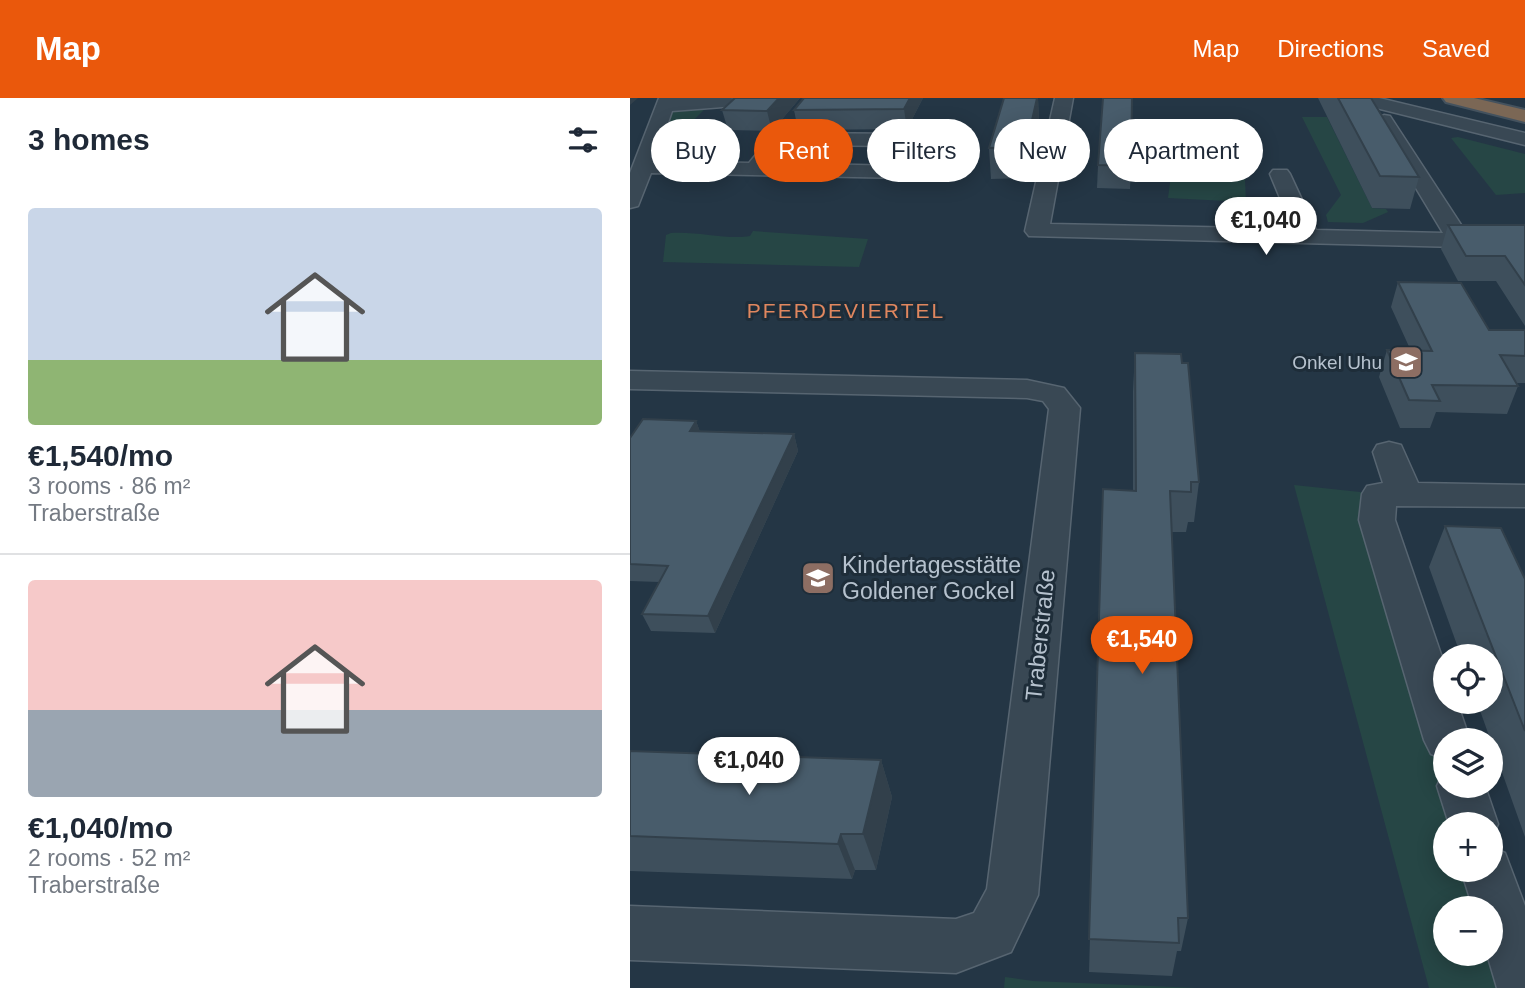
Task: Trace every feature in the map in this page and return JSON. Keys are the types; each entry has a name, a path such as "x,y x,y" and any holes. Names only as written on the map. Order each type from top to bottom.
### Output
{"highway":[{"path":"1452,98 1525,116"},
{"path":"1495,98 1525,105"}],"street":[{"path":"1064,98 1038,231 1459,240 1374,100"},
{"path":"1403,98 1525,129"},
{"path":"1374,100 1525,139"},
{"path":"631,199 666,102"},
{"path":"853,140 922,140 907,172 853,171"},
{"path":"644,167 754,169"},
{"path":"1280,174 1307,236"},
{"name":"Traberstraße","path":"630,380 1027,389 1053,394 1065,408 1012,895 992,933 956,946 630,933"},
{"path":"1389,452 1405,495"},
{"path":"1443,728 1377,520 1379,494 1525,496"},
{"path":"1491,882 1525,988"}],"lane":[{"path":"666,102 723,102 727,98"}],"green space":[{"path":"708,106 695,119 670,119 674,108"},
{"path":"1302,117 1327,117 1372,208 1386,209 1388,212 1363,223 1328,222 1326,215 1341,195"},
{"path":"1458,137 1525,154 1525,193 1496,195 1451,138"},
{"path":"1170,182 1245,182 1246,202 1168,198"},
{"path":"753,231 868,239 859,267 663,262 666,235 671,233 742,237 750,236"},
{"path":"1294,485 1379,494 1377,520 1433,696 1433,714 1439,714 1443,728 1433,728 1433,798 1465,798 1469,812 1433,812 1433,882 1491,882 1495,896 1433,896 1433,966 1503,966 1503,920 1525,988 1429,988"},
{"path":"1005,977 1033,981 1198,988 1004,988"}],"building":[{"path":"735,98 779,98 767,111 722,110"},
{"path":"804,98 910,98 904,109 794,110"},
{"path":"1004,98 1037,98 1032,119 998,119"},
{"path":"1103,98 1132,98 1132,119 1104,119 1104,165 1098,165"},
{"path":"1338,98 1371,98 1419,177 1380,176"},
{"path":"994,131 994,148 989,148"},
{"path":"1448,225 1525,225 1525,285 1505,256 1466,256"},
{"path":"1398,282 1461,283 1489,330 1525,330 1525,356 1500,355 1518,386 1432,385 1440,401 1409,400 1387,350 1432,351"},
{"path":"1135,353 1181,354 1182,363 1188,363 1199,482 1191,482 1191,492 1170,491 1188,918 1178,918 1179,943 1089,939 1103,489 1136,491"},
{"path":"643,419 696,421 690,431 794,434 708,616 642,614 668,566 630,564 630,438"},
{"path":"1445,526 1501,528 1525,579 1525,731 1503,675 1503,644 1491,644"},
{"path":"630,751 881,760 863,834 841,834 838,844 630,836"}],"place":[{"name":"Onkel Uhu","path":"1406,362"},
{"name":"Kindertagesstätte Goldener Gockel","path":"818,578"}],"district":[{"name":"PFERDEVIERTEL","path":"846,310"}]}
